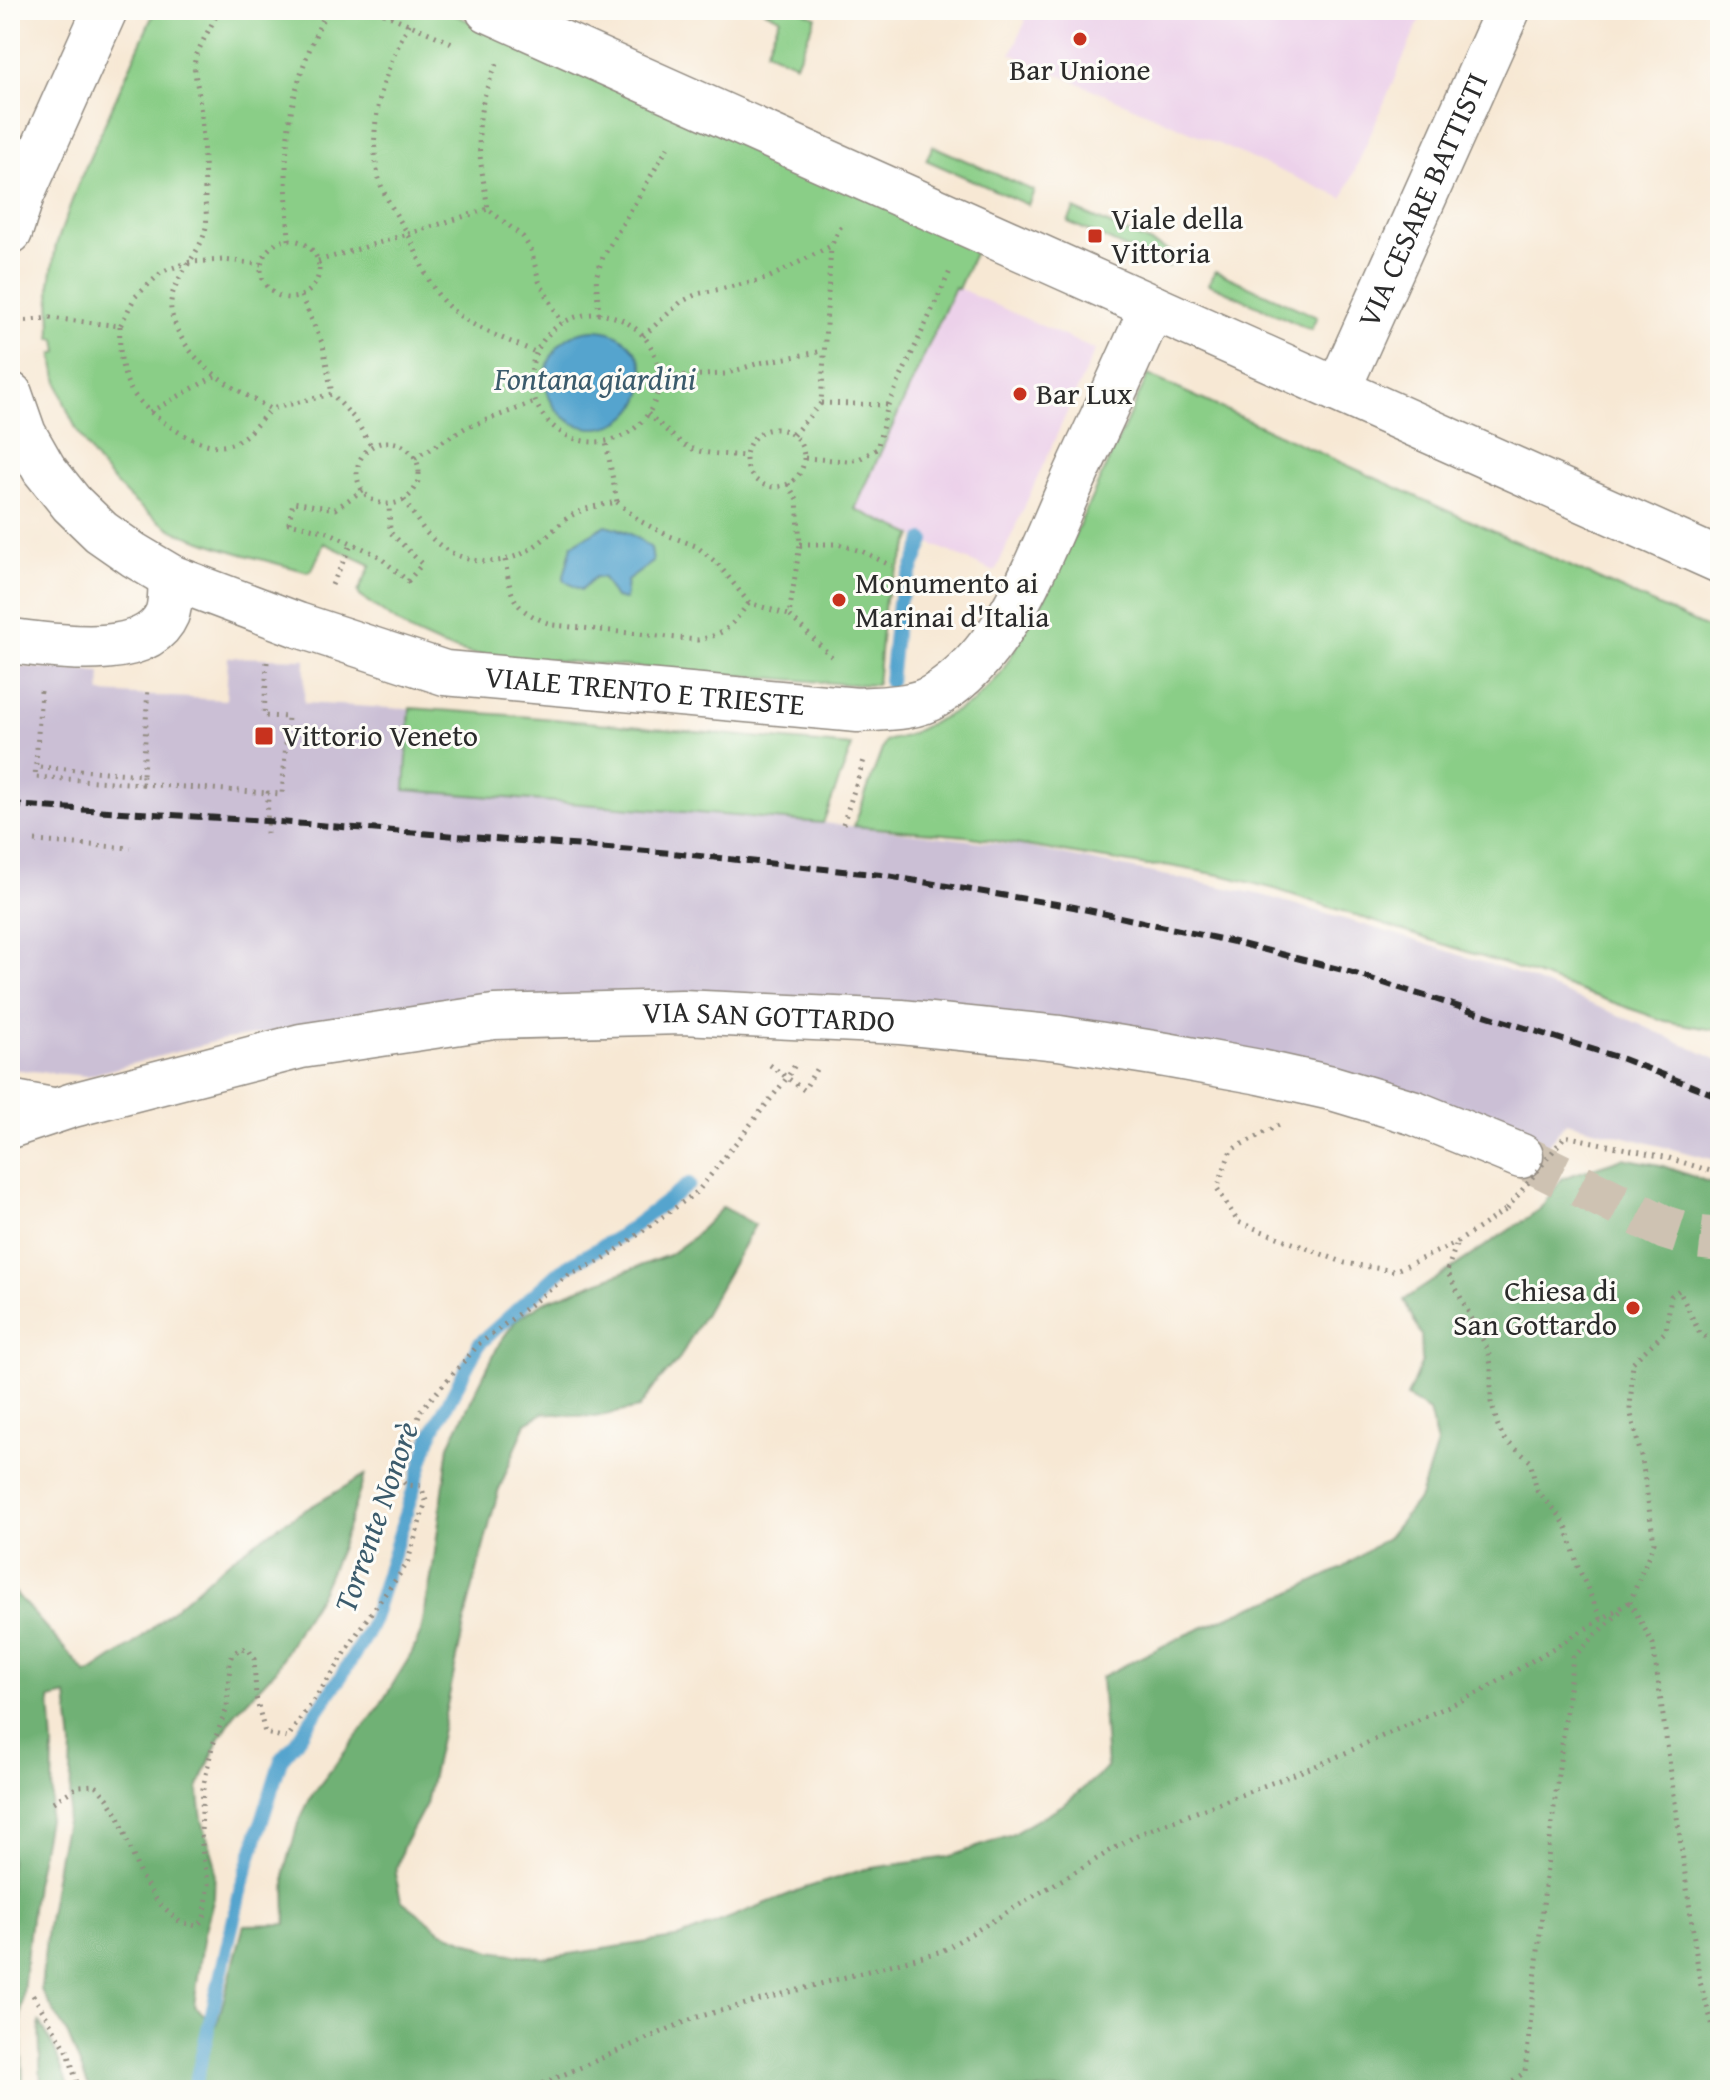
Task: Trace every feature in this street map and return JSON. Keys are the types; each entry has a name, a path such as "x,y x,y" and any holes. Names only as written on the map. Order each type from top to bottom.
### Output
{"street":[{"path":"10,232 22,195 105,10"},
{"path":"488,10 533,19 1152,307 1720,561"},
{"name":"VIA CESARE BATTISTI","path":"1338,390 1508,10"},
{"name":"VIALE TRENTO E TRIESTE","path":"10,394 24,434 44,469 72,504 101,532 171,577 312,630 445,673 858,710 905,706 932,699 958,681 981,658 1018,601 1152,307"},
{"path":"28,643 115,647 151,634 167,614 171,577"},
{"name":"VIA SAN GOTTARDO","path":"10,1126 73,1105 301,1046 494,1017 682,1012 901,1022 1059,1038 1166,1055 1332,1088 1415,1113 1521,1156"}],"lane":[{"path":"10,1094 73,1105"}],"path":[{"path":"219,10 195,60 205,147 206,230 170,301 172,316 191,353 229,386 271,409"},
{"path":"289,240 288,133 300,72 327,10"},
{"path":"409,24 396,47 377,116 375,149 379,181 431,284 446,304 469,322 535,352"},
{"path":"497,63 480,108 478,148 488,209 523,237 531,250 539,281 562,323"},
{"path":"599,314 596,277 603,257 671,141"},
{"path":"318,261 488,209"},
{"path":"793,435 821,403 831,246 845,217"},
{"path":"289,240 309,247 318,261 318,278 307,294 301,296 287,298 273,293 260,273 268,250 275,244 289,240"},
{"path":"643,336 681,302 697,294 766,279 831,246"},
{"path":"261,264 224,260 190,262 163,271 135,297 120,326 123,370 131,390 149,412 187,435 208,445 227,446 241,439 271,409 332,394"},
{"path":"805,458 847,461 859,459 877,449 888,405 953,264"},
{"path":"301,296 323,345 332,394 354,418 372,447"},
{"path":"610,315 637,329 655,355 659,370 657,394 644,421 627,435 606,442 585,442 566,437 550,426 538,411 531,393 530,373 535,352 546,335 562,323 578,316 610,315"},
{"path":"10,322 50,318 120,326"},
{"path":"659,377 725,374 759,363 824,351"},
{"path":"149,412 215,376"},
{"path":"415,458 465,428 535,402"},
{"path":"821,403 888,405"},
{"path":"648,414 691,448 745,456"},
{"path":"779,428 787,430 801,444 805,458 800,473 788,484 777,488 758,482 746,466 745,456 752,439 767,429 779,428"},
{"path":"606,442 617,502 640,521 696,546 718,564 749,603 789,615 835,661"},
{"path":"385,443 397,444 415,458 419,475 417,485 404,500 395,504 372,500 363,490 357,477 358,467 362,457 372,447 385,443"},
{"path":"788,484 797,500 800,544 789,615"},
{"path":"363,490 335,509 293,502 289,523 328,532 377,555 408,581 422,564 390,532 389,504"},
{"path":"404,500 426,533 442,546 477,561 496,563 515,558 535,547 570,517 596,506 617,502"},
{"path":"800,544 838,544 892,566"},
{"path":"505,560 511,595 518,606 531,617 553,625 697,640 725,632 749,603"},
{"path":"28,643 35,777 282,794 288,717 264,716 267,658"},
{"path":"142,784 147,714"},
{"path":"843,824 866,753"},
{"path":"40,767 143,775"},
{"path":"267,834 268,793"},
{"path":"35,841 131,848"},
{"path":"53,1802 79,1786 95,1785 119,1817 140,1875 158,1902 180,1922 197,1926 204,1918 209,1884 201,1833 203,1788 212,1747 227,1708 233,1654 241,1648 249,1650 254,1659 256,1697 265,1733 287,1738 407,1564 426,1501 421,1486 406,1485 398,1476 421,1410 479,1344 569,1275 603,1260 698,1191 787,1078"},
{"path":"1286,1122 1231,1150 1217,1188 1238,1222 1345,1263 1394,1271 1456,1243 1507,1209 1565,1136 1669,1158 1720,1174"},
{"path":"1456,1243 1447,1271 1488,1350 1491,1402 1498,1426 1504,1439 1530,1461 1537,1491 1567,1528 1578,1567 1601,1619"},
{"path":"1500,2090 1525,2072 1573,1657 1630,1602 1654,1542 1642,1460 1630,1410 1633,1362 1666,1331 1671,1296 1679,1290 1700,1334 1720,1345"},
{"path":"528,2090 694,2018 942,1951 1137,1835 1323,1763 1482,1691 1630,1602"},
{"path":"1630,1602 1653,1644 1700,1982 1720,2050"},
{"path":"33,1995 68,2052 79,2090"}],"shaded area":[{"path":"1003,10 1424,10 1343,198 1011,54 1026,20"},
{"path":"956,287 1095,350 995,572 855,510"},
{"path":"228,657 305,659 304,703 508,715 703,813 823,823 1019,846 1262,895 1515,973 1720,1061 1720,1161 1566,1122 1545,1148 1481,1120 1265,1059 386,1015 220,1040 87,1076 10,1069 10,666 101,672 100,693 226,700"}],"green space":[{"path":"155,10 444,10 977,247 958,289 955,287 855,509 913,535 885,599 877,685 472,654 411,632 360,596 358,592 371,565 324,543 312,570 308,572 180,533 130,497 93,456 66,407 53,354 58,352 56,339 51,338 50,283 56,245 78,184"},
{"path":"763,10 800,10 816,17 796,64 766,51 780,18"},
{"path":"933,146 1034,191 1028,205 926,160"},
{"path":"1074,209 1176,254 1169,267 1068,222"},
{"path":"1215,271 1317,317 1311,330 1209,284"},
{"path":"1148,375 1720,634 1720,1031 1665,1021 1516,968 1275,889 1225,876 966,836 854,826 885,741 906,736 972,703 1000,675 1051,586"},
{"path":"410,708 852,746 823,823 405,790"},
{"path":"1623,1158 1660,1165 1720,1186 1720,2090 90,2090 68,2035 41,1990 47,1927 70,1803 72,1746 67,1695 50,1699 52,1800 35,1884 26,1960 21,2017 23,2090 10,2090 10,1587 86,1673 91,1672 136,1642 230,1560 283,1523 365,1475 341,1547 322,1591 276,1670 237,1711 218,1741 198,1788 202,1819 215,1863 214,1898 204,1933 194,2006 217,2025 244,1925 286,1924 285,1872 298,1823 312,1795 377,1710 412,1653 421,1632 449,1445 500,1342 517,1319 544,1302 669,1255 691,1239 723,1207 755,1225 678,1361 639,1408 595,1417 544,1413 526,1423 498,1492 469,1602 426,1804 403,1847 395,1874 401,1900 443,1932 491,1951 544,1958 681,1937 802,1889 865,1869 948,1857 1009,1836 1066,1803 1107,1768 1101,1677 1179,1638 1288,1594 1342,1568 1388,1537 1420,1497 1437,1444 1429,1411 1407,1397 1422,1361 1421,1335 1404,1300 1539,1210 1562,1178"},
{"path":"39,2021 52,2043 70,2090 41,2090"}],"water":[{"name":"Fontana giardini","path":"595,330 614,334 629,345 640,360 644,379 640,398 629,413 614,424 595,428 576,424 561,413 550,398 546,379 550,360 561,345 576,334"},
{"path":"606,525 630,534 651,548 653,562 627,581 625,600 615,598 603,578 595,577 581,590 563,580 572,545"}],"waterway":[{"path":"890,682 898,604 924,540"},
{"name":"Torrente Nonorè","path":"194,2090 241,1888 281,1760 342,1675 370,1628 430,1437 479,1344 561,1270 623,1234 689,1184"}],"tunnel":[{"path":"1521,1156 1666,1228 1694,1237 1720,1240"}],"railway":[{"path":"10,805 267,821 672,853 881,875 1074,907 1234,942 1343,970 1623,1059 1720,1097"}],"place":[{"name":"Bar Unione","path":"1080,39"},
{"name":"Viale della Vittoria","path":"1095,236"},
{"name":"Bar Lux","path":"1020,394"},
{"name":"Monumento ai Marinai d'Italia","path":"839,600"},
{"name":"Vittorio Veneto","path":"264,736"},
{"name":"Chiesa di San Gottardo","path":"1633,1308"}]}
